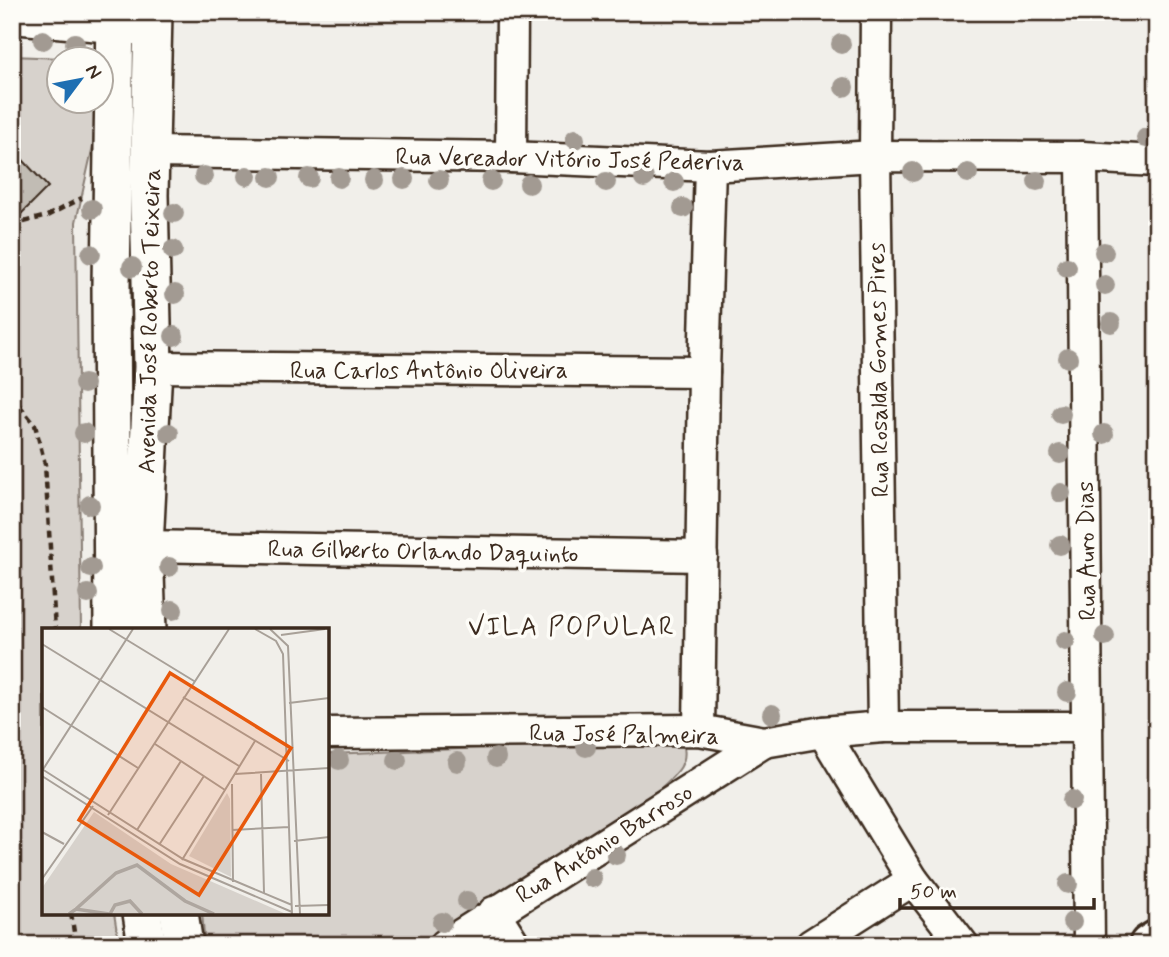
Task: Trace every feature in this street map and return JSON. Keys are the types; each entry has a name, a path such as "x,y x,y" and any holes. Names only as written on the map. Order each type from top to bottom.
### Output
{"main road":[{"path":"1149,945 1157,940"}],"street":[{"path":"510,157 512,12"},
{"name":"Rua Rosalda Gomes Pires","path":"876,12 875,156 883,727"},
{"path":"12,18 153,22"},
{"name":"Avenida José Roberto Teixeira","path":"113,628 111,286 115,20"},
{"name":"Avenida José Roberto Teixeira","path":"147,628 144,546 153,367 149,195 153,22"},
{"path":"114,166 151,152"},
{"name":"Rua Vereador Vitório José Pederiva","path":"151,152 510,157 710,166 875,156 1082,157 1157,161"},
{"name":"Rua Auro Dias","path":"1082,157 1088,945"},
{"path":"699,730 710,166"},
{"name":"Rua Carlos Antônio Oliveira","path":"153,367 704,372"},
{"name":"Rua Gilberto Orlando Daquinto","path":"144,546 702,556"},
{"name":"Rua José Palmeira","path":"329,733 699,730 764,742 823,732 883,727 1087,727"},
{"path":"823,732 913,880 963,945"},
{"name":"Rua Antônio Barroso","path":"445,945 764,742"},
{"path":"811,945 913,880"},
{"path":"494,912 514,945"},
{"path":"142,915 147,945"},
{"path":"179,915 184,945"}],"path":[{"path":"12,225 47,216 114,166"},
{"path":"12,396 36,425 46,464 55,628"},
{"path":"71,915 76,945"},
{"path":"12,942 18,945"}],"shaded area":[{"path":"12,56 46,57 46,116 98,116 76,222 81,628 42,628 42,915 114,915 119,945 12,945"},
{"path":"666,741 684,747 685,754 682,765 661,788 423,945 205,945 202,915 329,915 329,754"}],"building":[{"path":"12,148 48,187 12,223"}],"district":[{"name":"VILA POPULAR","path":"572,626"}]}
